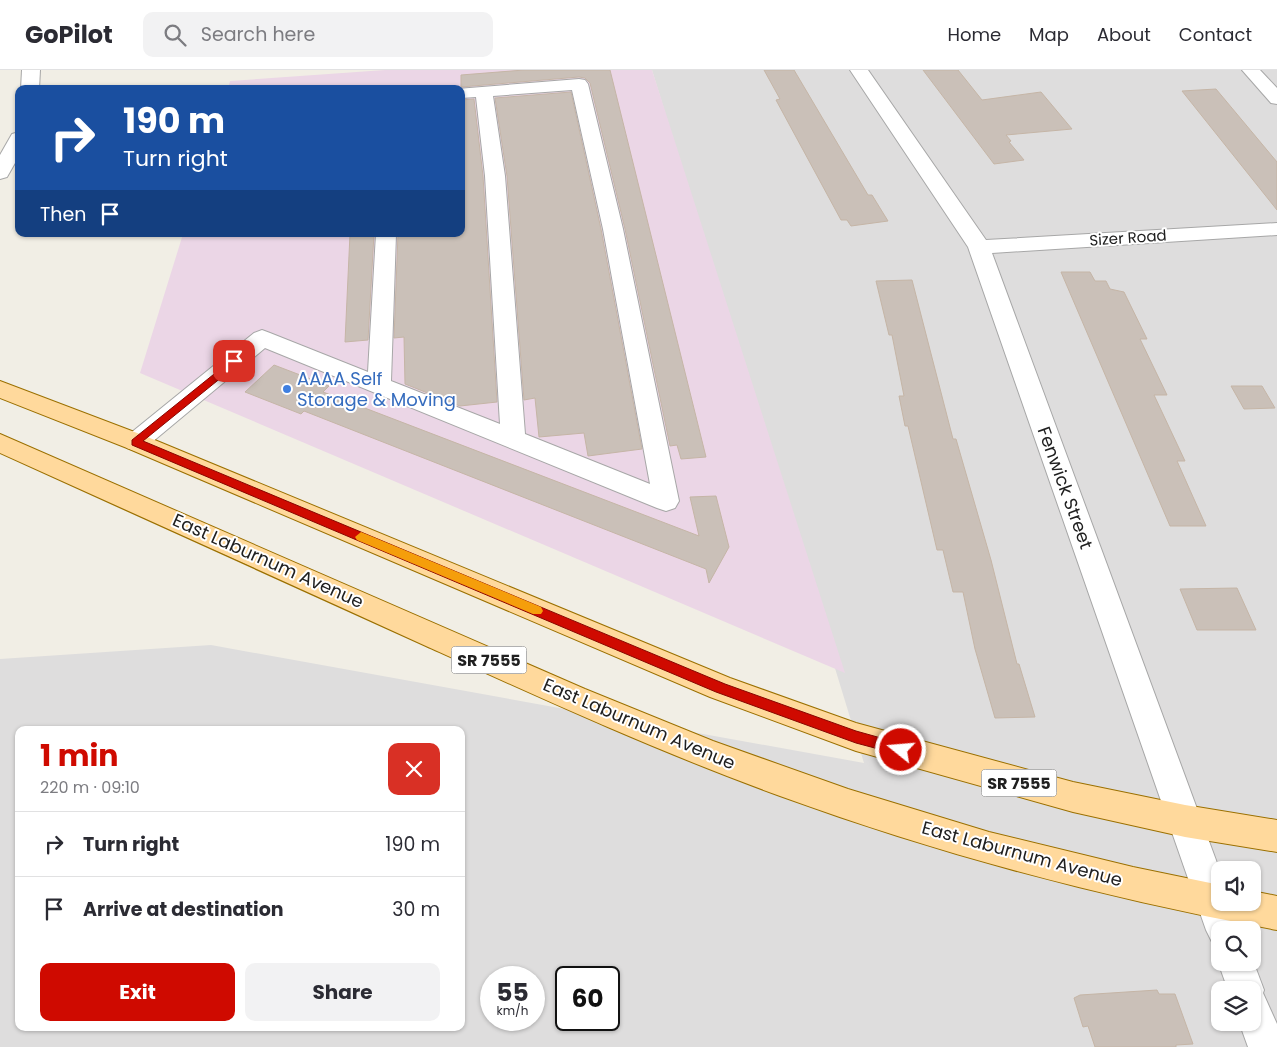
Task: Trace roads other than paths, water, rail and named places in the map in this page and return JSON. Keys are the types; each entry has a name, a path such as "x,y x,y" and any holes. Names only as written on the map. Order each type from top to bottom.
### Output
{"main road":[{"name":"SR 7555","path":"0,388 136,442 721,688 856,737 1003,779 1185,821 1277,836"},
{"name":"East Laburnum Avenue","path":"0,443 588,704 711,756 835,800 966,841 1108,878 1219,916 1277,914"}],"street":[{"path":"30,70 30,85"},
{"name":"Fenwick Street","path":"859,70 980,247 1219,916"},
{"path":"1252,70 1271,70"},
{"path":"1252,70 1277,99"},
{"path":"136,442 262,338 666,501 613,229 579,84 465,93"},
{"path":"484,92 495,176 513,439"},
{"path":"0,173 15,145"},
{"name":"Sizer Road","path":"980,247 1277,229"},
{"path":"379,385 386,237"},
{"path":"1261,1031 1267,1047"}],"place":[{"name":"AAAA Self Storage & Moving","path":"287,389"}]}
